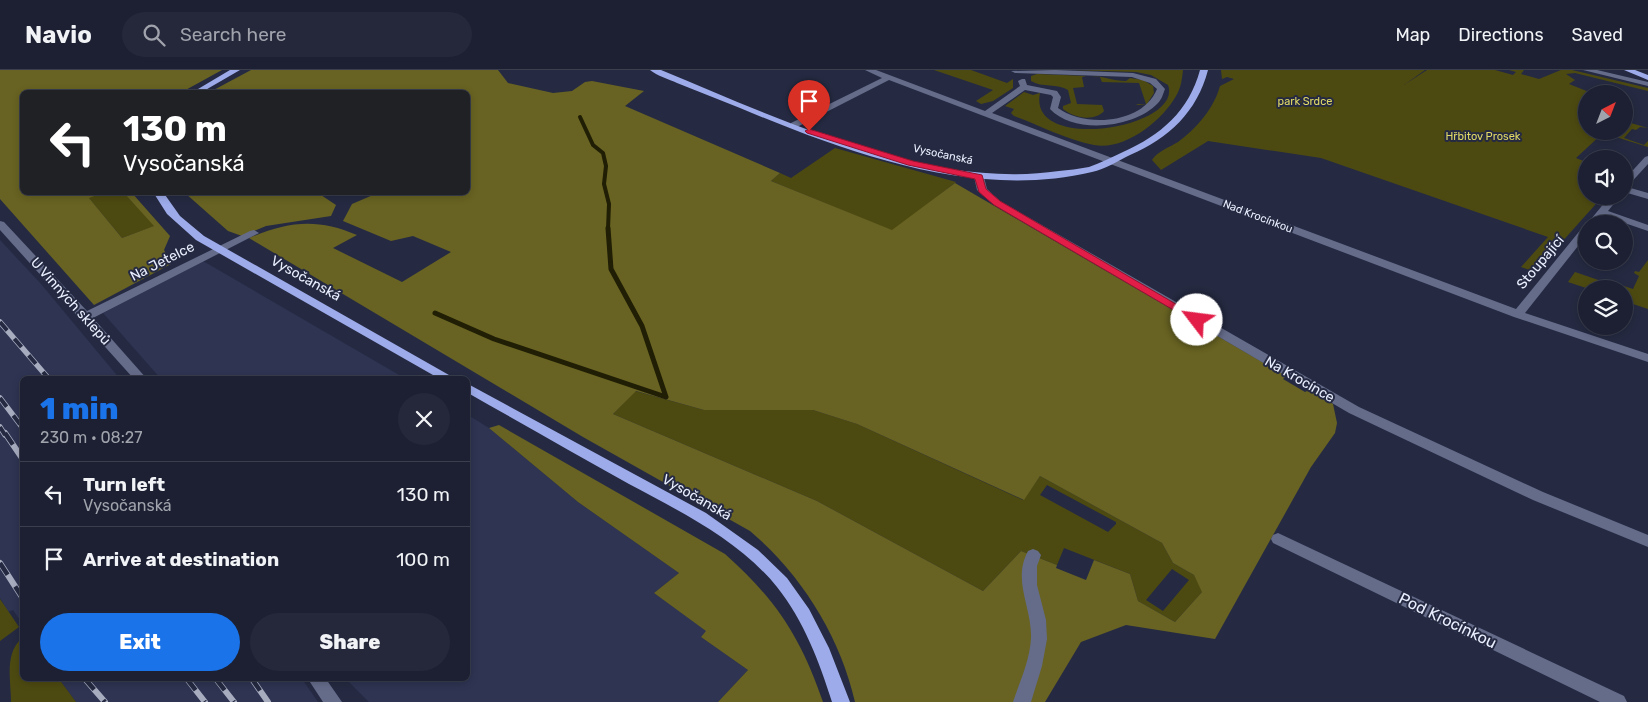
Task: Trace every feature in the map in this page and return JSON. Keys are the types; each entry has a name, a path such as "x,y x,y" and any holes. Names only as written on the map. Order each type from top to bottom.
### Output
{"main road":[{"path":"200,90 236,70"},
{"name":"Vysočanská","path":"654,70 794,125 911,163 979,177 1001,179 1064,174 1112,161 1139,149 1174,125 1193,104 1202,73"},
{"path":"1628,70 1648,78"},
{"name":"Vysočanská","path":"160,195 168,209 184,226 200,238 445,376"},
{"name":"Vysočanská","path":"470,389 701,517 734,539 769,568 788,591 810,625 829,666 841,702"}],"street":[{"name":"Nad Krocínkou","path":"869,70 1518,314 1648,358"},
{"path":"1015,70 1022,80 1024,87"},
{"path":"986,114 1024,87 1054,93 1057,97 1054,109 1058,114 1068,119 1093,123 1126,117 1152,106 1158,101 1161,89 1153,81 1133,75 1015,70"},
{"path":"1587,70 1648,84"},
{"path":"794,125 889,77"},
{"path":"1633,176 1648,159"},
{"name":"Na Krocínce","path":"979,177 982,190 997,203 1334,399 1538,496 1648,541"},
{"path":"1633,190 1648,196"},
{"path":"1599,215 1607,205"},
{"path":"1601,212 1648,228"},
{"name":"U Vinných sklepů","path":"0,224 137,376"},
{"name":"Na Jetelce","path":"85,317 254,233"},
{"name":"Stoupající","path":"1518,314 1578,240"},
{"name":"Pod Krocínkou","path":"1278,539 1618,702"},
{"path":"1022,702 1034,662 1040,632 1027,581 1027,568 1033,555"},
{"path":"317,681 333,702"}],"shaded area":[{"path":"0,70 222,70 186,90 20,90 20,195 97,195 89,198 122,238 154,226 126,195 134,195 170,236 164,250 171,264 94,305 0,199"},
{"path":"251,70 498,70 508,83 553,93 572,91 585,82 592,81 644,91 625,106 780,173 771,181 892,230 955,183 1286,376 1283,379 1305,392 1309,390 1333,404 1337,423 1335,433 1311,467 1215,639 1126,625 1081,642 1045,702 855,702 839,653 829,630 816,608 786,567 750,531 583,437 249,238 290,225 316,224 343,230 357,235 333,248 402,282 451,252 413,236 391,241 343,221 352,204 373,195 470,195 470,90 214,90","holes":["636,391 704,410 813,410 857,424 1024,500 1040,476 1162,543 1173,563 1194,575 1202,592 1175,622 1138,601 1130,574 1094,560 1086,580 1056,568 1057,565 1021,551 983,591 817,501 613,414"]},
{"path":"187,195 321,195 336,205 331,216 266,226 242,236 228,231"},
{"path":"0,240 41,284 118,376 20,376 20,620 13,610 8,612 0,598"},
{"path":"203,261 401,376 158,376 103,313"},
{"path":"470,416 489,428 578,502 679,573 654,593 707,631 701,637 748,670 718,702 369,702 348,681 470,681"},
{"path":"499,425 725,554 759,587 785,621 806,658 823,702 718,702 748,670 701,637 706,631 654,593 679,573 578,502 489,428"},
{"path":"60,681 303,681 318,702 76,702"}],"green space":[{"path":"934,70 971,70 1007,83 1013,79 1013,88 993,101 981,104 976,101 993,90"},
{"path":"1072,70 1183,70 1178,93 1162,115 1129,139 1106,146 1074,140 1053,132 1014,116 1011,113 1014,109 1005,106 1024,92 1033,95 1040,93 1042,112 1057,124 1079,129 1105,128 1131,123 1153,113 1167,100 1168,85 1151,75 1136,72"},
{"path":"1221,70 1425,70 1404,85 1427,70 1495,70 1513,75 1516,72 1509,70 1524,70 1521,74 1539,79 1561,70 1572,70 1648,88 1648,91 1633,87 1633,85 1624,85 1575,73 1566,74 1575,80 1569,84 1578,88 1578,140 1595,140 1585,150 1578,150 1576,158 1578,159 1578,205 1595,205 1586,215 1578,215 1578,224 1535,272 1521,267 1548,237 1321,158 1208,141 1161,170 1152,160 1192,130 1209,110 1220,86 1234,79 1227,77 1222,79"},
{"path":"1037,74 1086,76 1082,77 1084,87 1073,88 1077,104 1102,105 1104,111 1090,118 1073,115 1063,109 1063,106 1071,103 1068,90 1031,81 1031,76"},
{"path":"1100,77 1121,81 1126,81 1130,78 1143,80 1153,86 1154,93 1147,104 1138,105 1136,104 1146,104 1139,83 1102,82"},
{"path":"1633,124 1648,128 1640,127 1636,130 1633,129"},
{"path":"1626,140 1644,145 1648,141 1648,147"},
{"path":"835,148 956,182 893,231 771,181 780,173 791,178"},
{"path":"96,195 126,195 155,226 122,238 88,197"},
{"path":"1648,260 1648,309 1633,304 1633,289 1639,276 1634,273 1635,271 1639,272"},
{"path":"1575,272 1598,280 1578,280 1578,285 1568,282"},
{"path":"635,391 704,410 813,410 857,424 1023,500 1040,476 1162,543 1173,563 1194,575 1203,591 1175,622 1138,601 1130,574 1064,548 1057,565 1021,551 983,591 817,501 613,414","holes":["1047,485 1116,522 1116,524 1108,532 1040,495","1172,569 1189,580 1163,611 1146,600"]},
{"path":"0,599 19,627 0,641"},
{"path":"20,640 20,681 60,681 76,702 11,702 10,668 16,644"}],"waterway":[{"path":"580,117 593,145 603,153 606,166 604,184 609,204 608,228"},
{"path":"435,313 494,339 666,397 642,326 611,269 608,228"}],"railway":[{"path":"0,322 46,376"},
{"path":"0,398 20,424"},
{"path":"0,427 5,435"},
{"path":"5,433 20,455"},
{"path":"0,563 20,594"},
{"path":"87,681 105,702"},
{"path":"189,681 205,702"},
{"path":"218,681 234,702"},
{"path":"253,681 268,702"}],"route":[{"path":"809,131 874,153 943,171 979,177 982,190 997,203 1197,320"}],"park label":[{"name":"park Srdce","path":"1305,101"},
{"name":"Hřbitov Prosek","path":"1483,136"}]}
